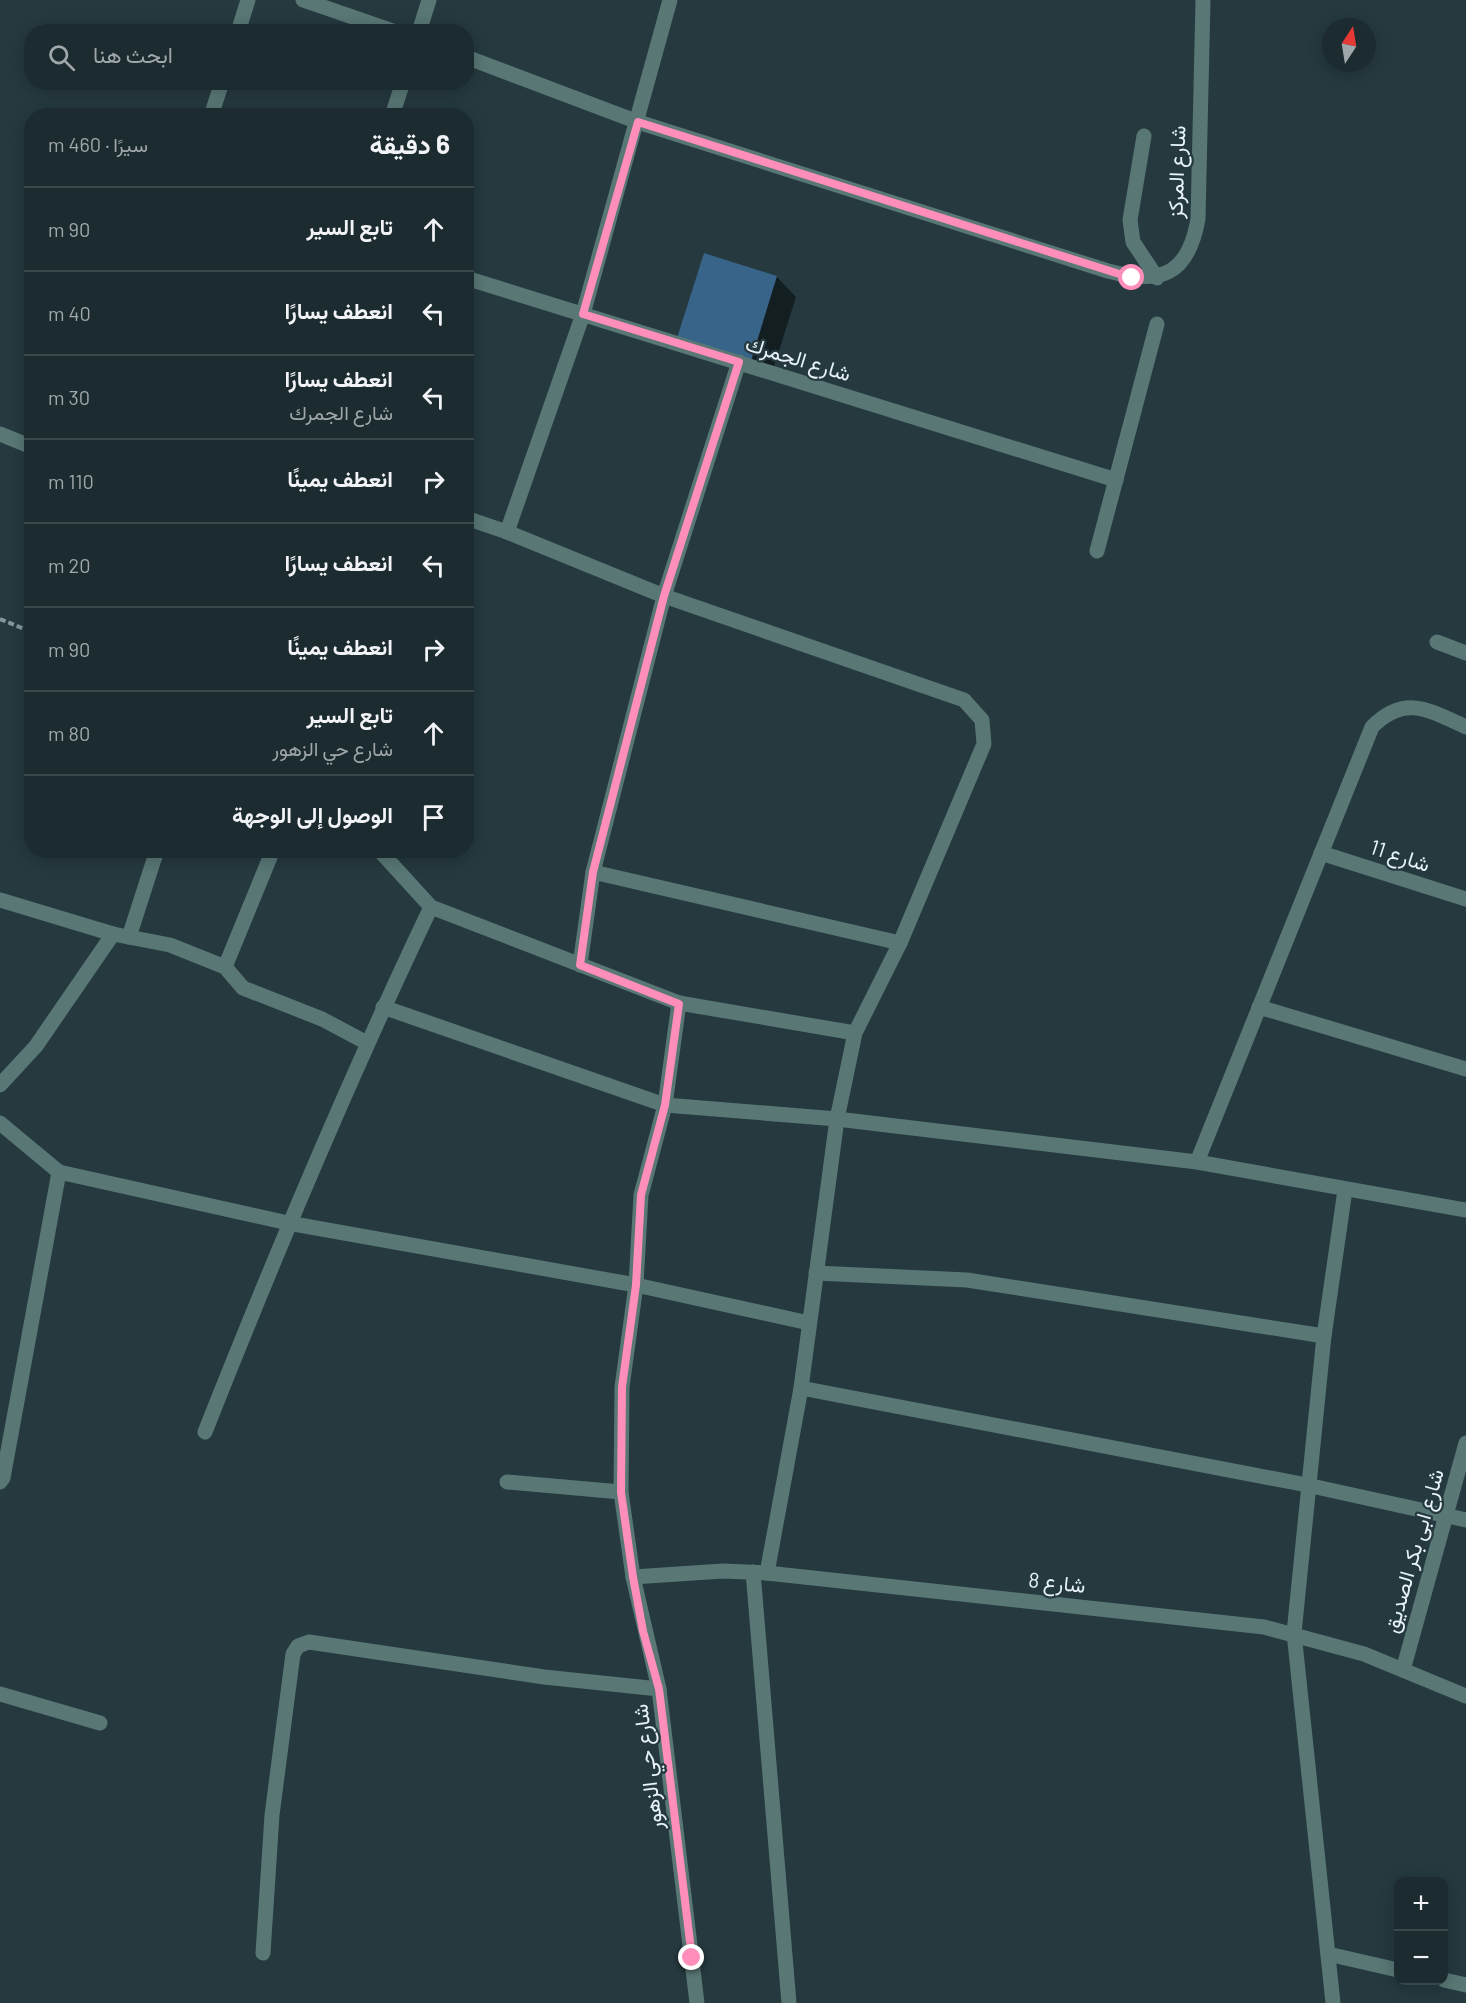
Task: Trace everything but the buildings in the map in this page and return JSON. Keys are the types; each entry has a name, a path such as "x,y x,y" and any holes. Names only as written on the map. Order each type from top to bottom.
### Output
{"street":[{"path":"240,24 248,0"},
{"path":"303,0 373,24"},
{"path":"422,24 429,0"},
{"path":"507,532 583,314 670,0"},
{"name":"شارع المركز","path":"1157,278 1179,265 1193,244 1198,219 1203,0"},
{"path":"474,60 638,122 1108,271 1132,278 1157,278"},
{"path":"214,108 219,90"},
{"path":"395,108 400,90"},
{"path":"1144,136 1130,220 1133,242 1157,278"},
{"name":"شارع الجمرك","path":"474,280 1116,480"},
{"path":"1097,550 1157,324"},
{"path":"580,965 593,872 664,596 739,362"},
{"path":"0,434 24,444"},
{"path":"474,521 664,596 964,700 982,720 984,744 900,943 855,1033 837,1119 801,1389 760,1573 789,2003"},
{"path":"1437,642 1466,653"},
{"path":"1197,1162 1372,727 1383,716 1397,709 1412,707 1427,710 1466,727"},
{"name":"شارع 11","path":"1321,853 1466,899"},
{"path":"129,937 154,858"},
{"path":"225,968 270,858"},
{"path":"386,858 431,907 679,1004 855,1033"},
{"path":"593,872 900,943"},
{"path":"0,900 113,933 171,945 225,968 243,988 322,1019 367,1043"},
{"path":"205,1432 288,1223 383,1007 431,907"},
{"path":"0,1085 36,1046 113,933"},
{"name":"شارع حي الزهور","path":"679,1004 665,1105 641,1195 636,1285 622,1387 621,1492 643,1631 659,1689 697,2003"},
{"path":"383,1007 665,1105 837,1119 1197,1162 1466,1210"},
{"path":"1259,1007 1466,1069"},
{"path":"0,1123 59,1172 288,1223 636,1285 809,1323"},
{"path":"0,1482 3,1478 59,1172"},
{"path":"1333,2003 1294,1633 1307,1485 1324,1336 1345,1190"},
{"path":"816,1273 967,1280 1324,1336"},
{"path":"801,1389 1307,1485 1445,1518 1466,1520"},
{"name":"شارع ابى بكر الصديق","path":"1402,1670 1466,1443"},
{"path":"507,1482 621,1492"},
{"name":"شارع 8","path":"633,1577 690,1572 760,1573 1264,1627 1294,1633 1364,1654 1466,1696"},
{"path":"263,1953 272,1815 293,1654 297,1646 309,1642 544,1677 659,1689"},
{"path":"0,1694 100,1723"},
{"path":"1328,1954 1394,1969"},
{"path":"1448,1981 1466,1985"}],"path":[{"path":"0,620 24,629"}],"route":[{"path":"692,1958 659,1689 643,1631 621,1492 622,1387 636,1285 641,1195 665,1105 679,1004 580,965 593,872 664,596 739,362 583,314 638,122 1132,278"}]}
